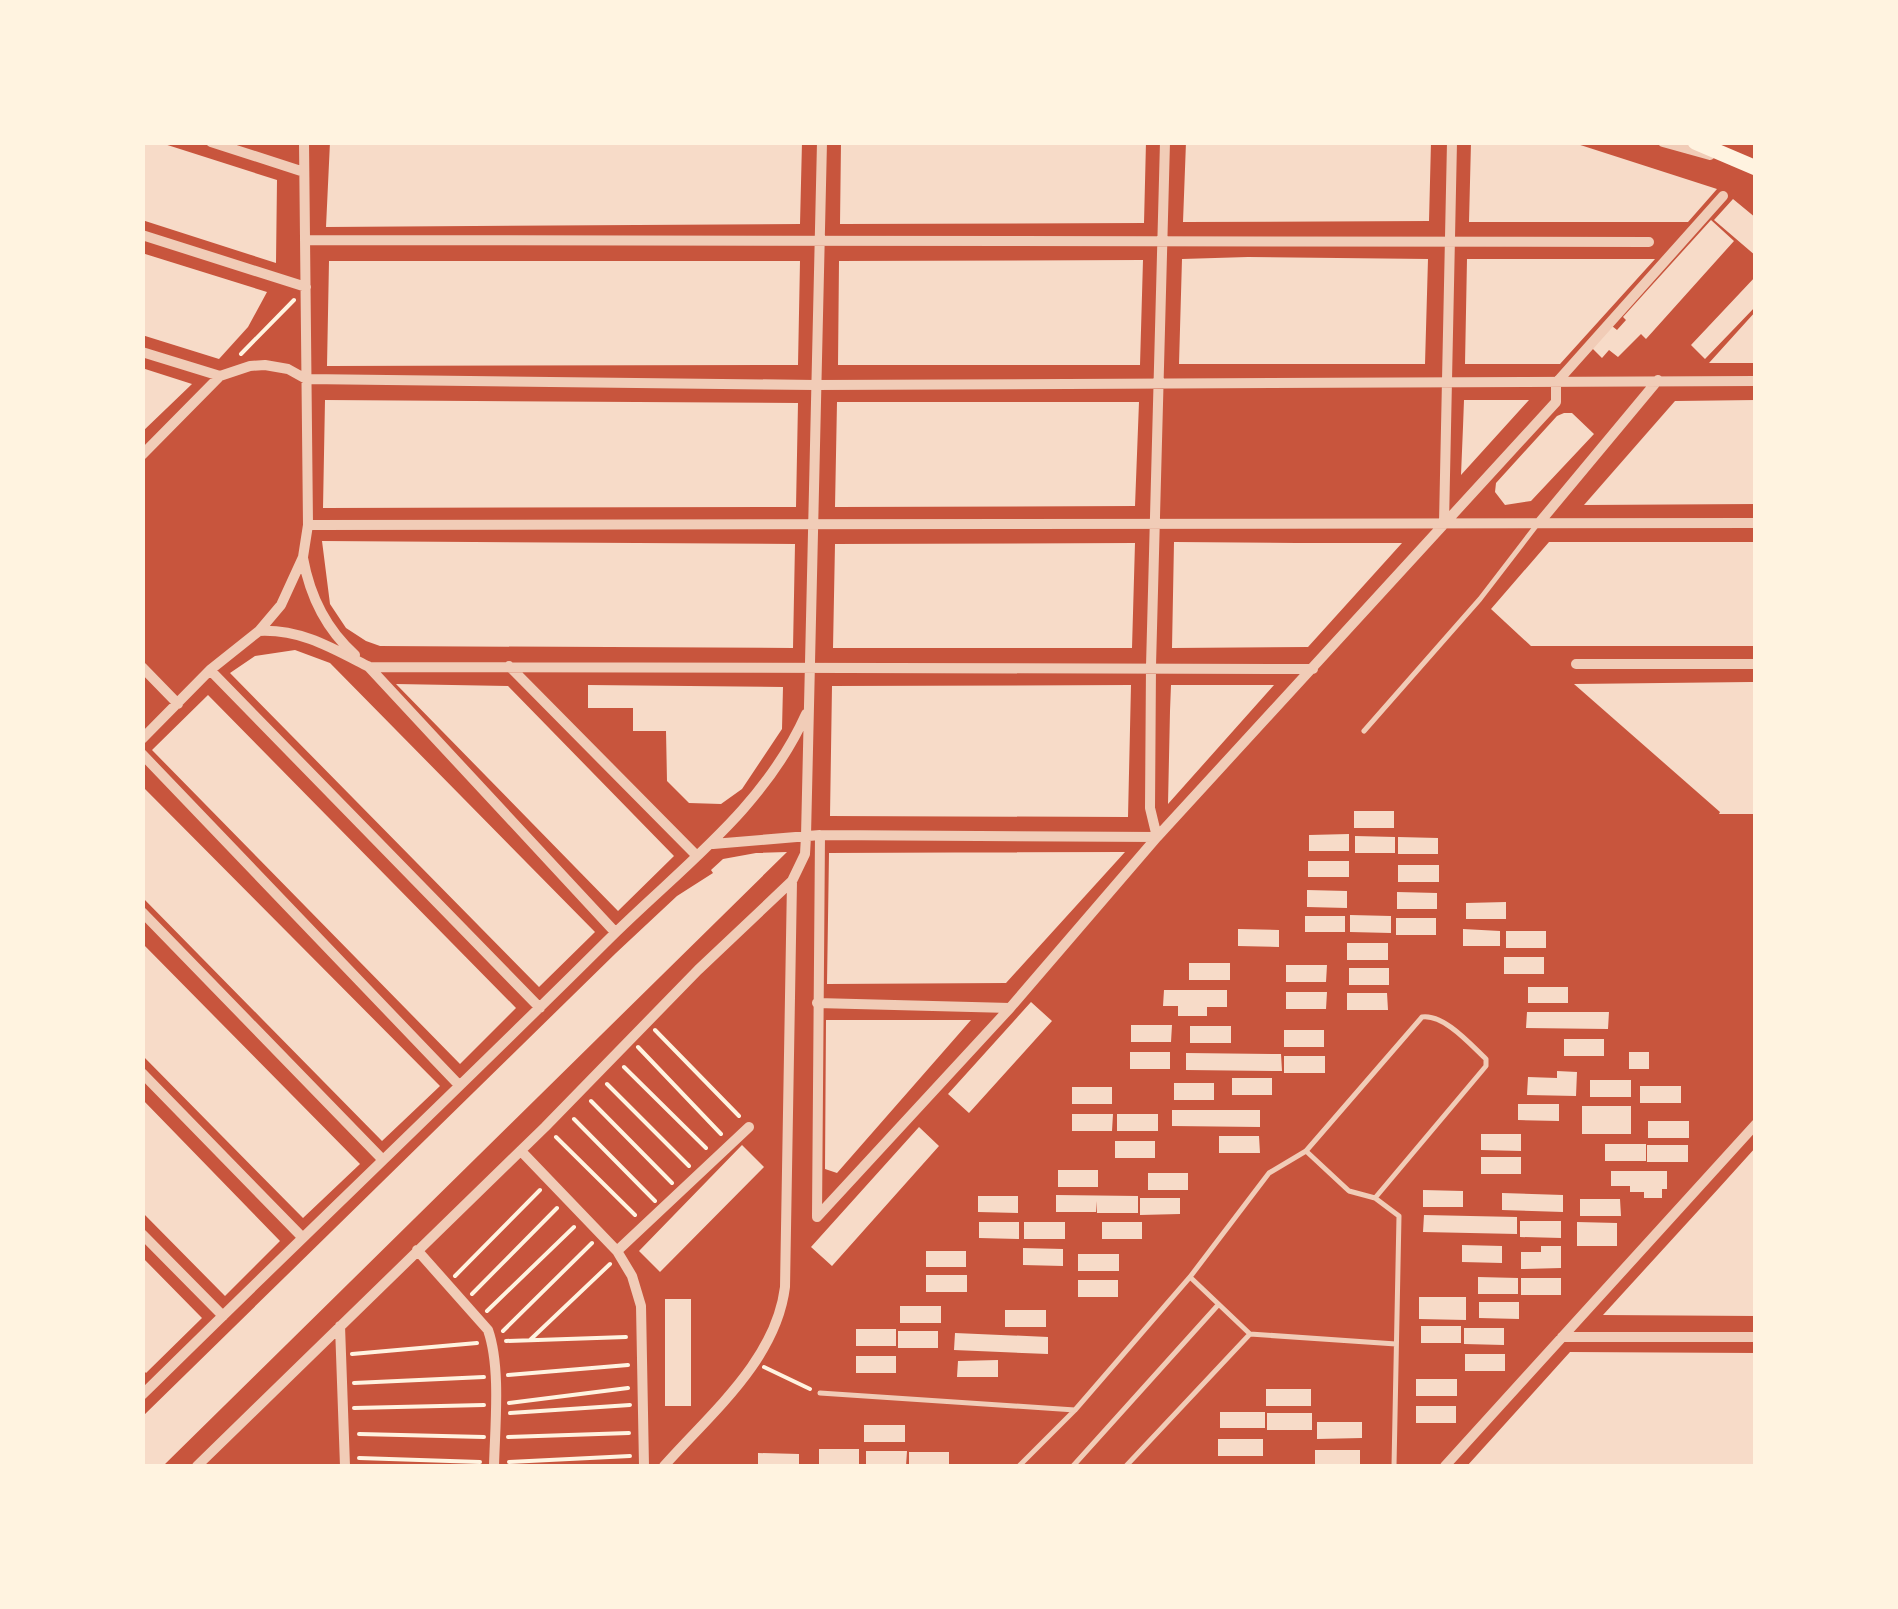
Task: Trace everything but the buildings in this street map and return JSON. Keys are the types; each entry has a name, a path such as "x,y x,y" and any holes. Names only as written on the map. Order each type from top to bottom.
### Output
{"main road":[{"path":"1695,142 1748,165"}],"street":[{"path":"212,142 304,172"},
{"path":"142,739 210,670 259,630 281,605 303,557 308,525 304,142"},
{"path":"197,1466 521,1151 800,869 806,836 812,669 822,142"},
{"path":"1157,837 1150,808 1151,666 1164,142"},
{"path":"1444,524 1452,142"},
{"path":"1663,142 1748,165"},
{"path":"820,835 817,1217 1010,1008 1157,837 1556,402 1556,384 1722,196"},
{"path":"142,235 306,288"},
{"path":"305,240 1649,242"},
{"path":"142,352 220,376"},
{"path":"142,455 220,376 265,365 306,379 815,385 1756,381"},
{"path":"1538,523 1658,380"},
{"path":"308,525 1756,523"},
{"path":"303,557 308,585 336,638 368,667 615,932"},
{"path":"259,630 282,630 312,638 368,667 1313,669"},
{"path":"1576,664 1756,664"},
{"path":"142,666 178,704"},
{"path":"509,666 697,856"},
{"path":"210,670 540,1008"},
{"path":"143,1394 615,932 713,844 765,785 796,737 808,710"},
{"path":"142,754 458,1084"},
{"path":"713,844 820,835 1157,837"},
{"path":"664,1466 756,1363 782,1311 792,881"},
{"path":"142,912 382,1160"},
{"path":"817,1003 1010,1008"},
{"path":"142,1073 302,1237"},
{"path":"1445,1466 1756,1124"},
{"path":"618,1253 749,1127"},
{"path":"521,1151 618,1253 638,1290 644,1466"},
{"path":"142,1234 223,1316"},
{"path":"417,1250 480,1318 492,1342 494,1465"},
{"path":"340,1326 344,1462"},
{"path":"1562,1337 1756,1337"}],"lane":[{"path":"1364,731 1480,599 1538,523"},
{"path":"1019,1466 1074,1410 1190,1278 1268,1173 1306,1151 1422,1017 1431,1016 1486,1059 1486,1066 1375,1198"},
{"path":"1306,1151 1349,1191 1375,1198 1396,1212 1400,1220 1394,1466"},
{"path":"1190,1278 1250,1334 1396,1344"},
{"path":"1072,1466 1219,1304"},
{"path":"1126,1466 1250,1334"},
{"path":"820,1393 1074,1410"}],"path":[{"path":"220,376 306,288"},
{"path":"656,1030 749,1127"},
{"path":"638,1047 732,1144"},
{"path":"620,1063 718,1160"},
{"path":"602,1079 700,1177"},
{"path":"586,1096 682,1193"},
{"path":"569,1114 663,1210"},
{"path":"553,1135 646,1226"},
{"path":"448,1283 551,1180"},
{"path":"465,1301 568,1197"},
{"path":"480,1318 586,1216"},
{"path":"492,1342 601,1234"},
{"path":"530,1340 618,1253"},
{"path":"342,1355 492,1342 642,1336"},
{"path":"756,1363 820,1393"},
{"path":"344,1384 642,1364"},
{"path":"495,1409 622,1389"},
{"path":"344,1409 623,1405"},
{"path":"344,1433 495,1437 623,1433"},
{"path":"344,1462 494,1465 623,1456"}]}
